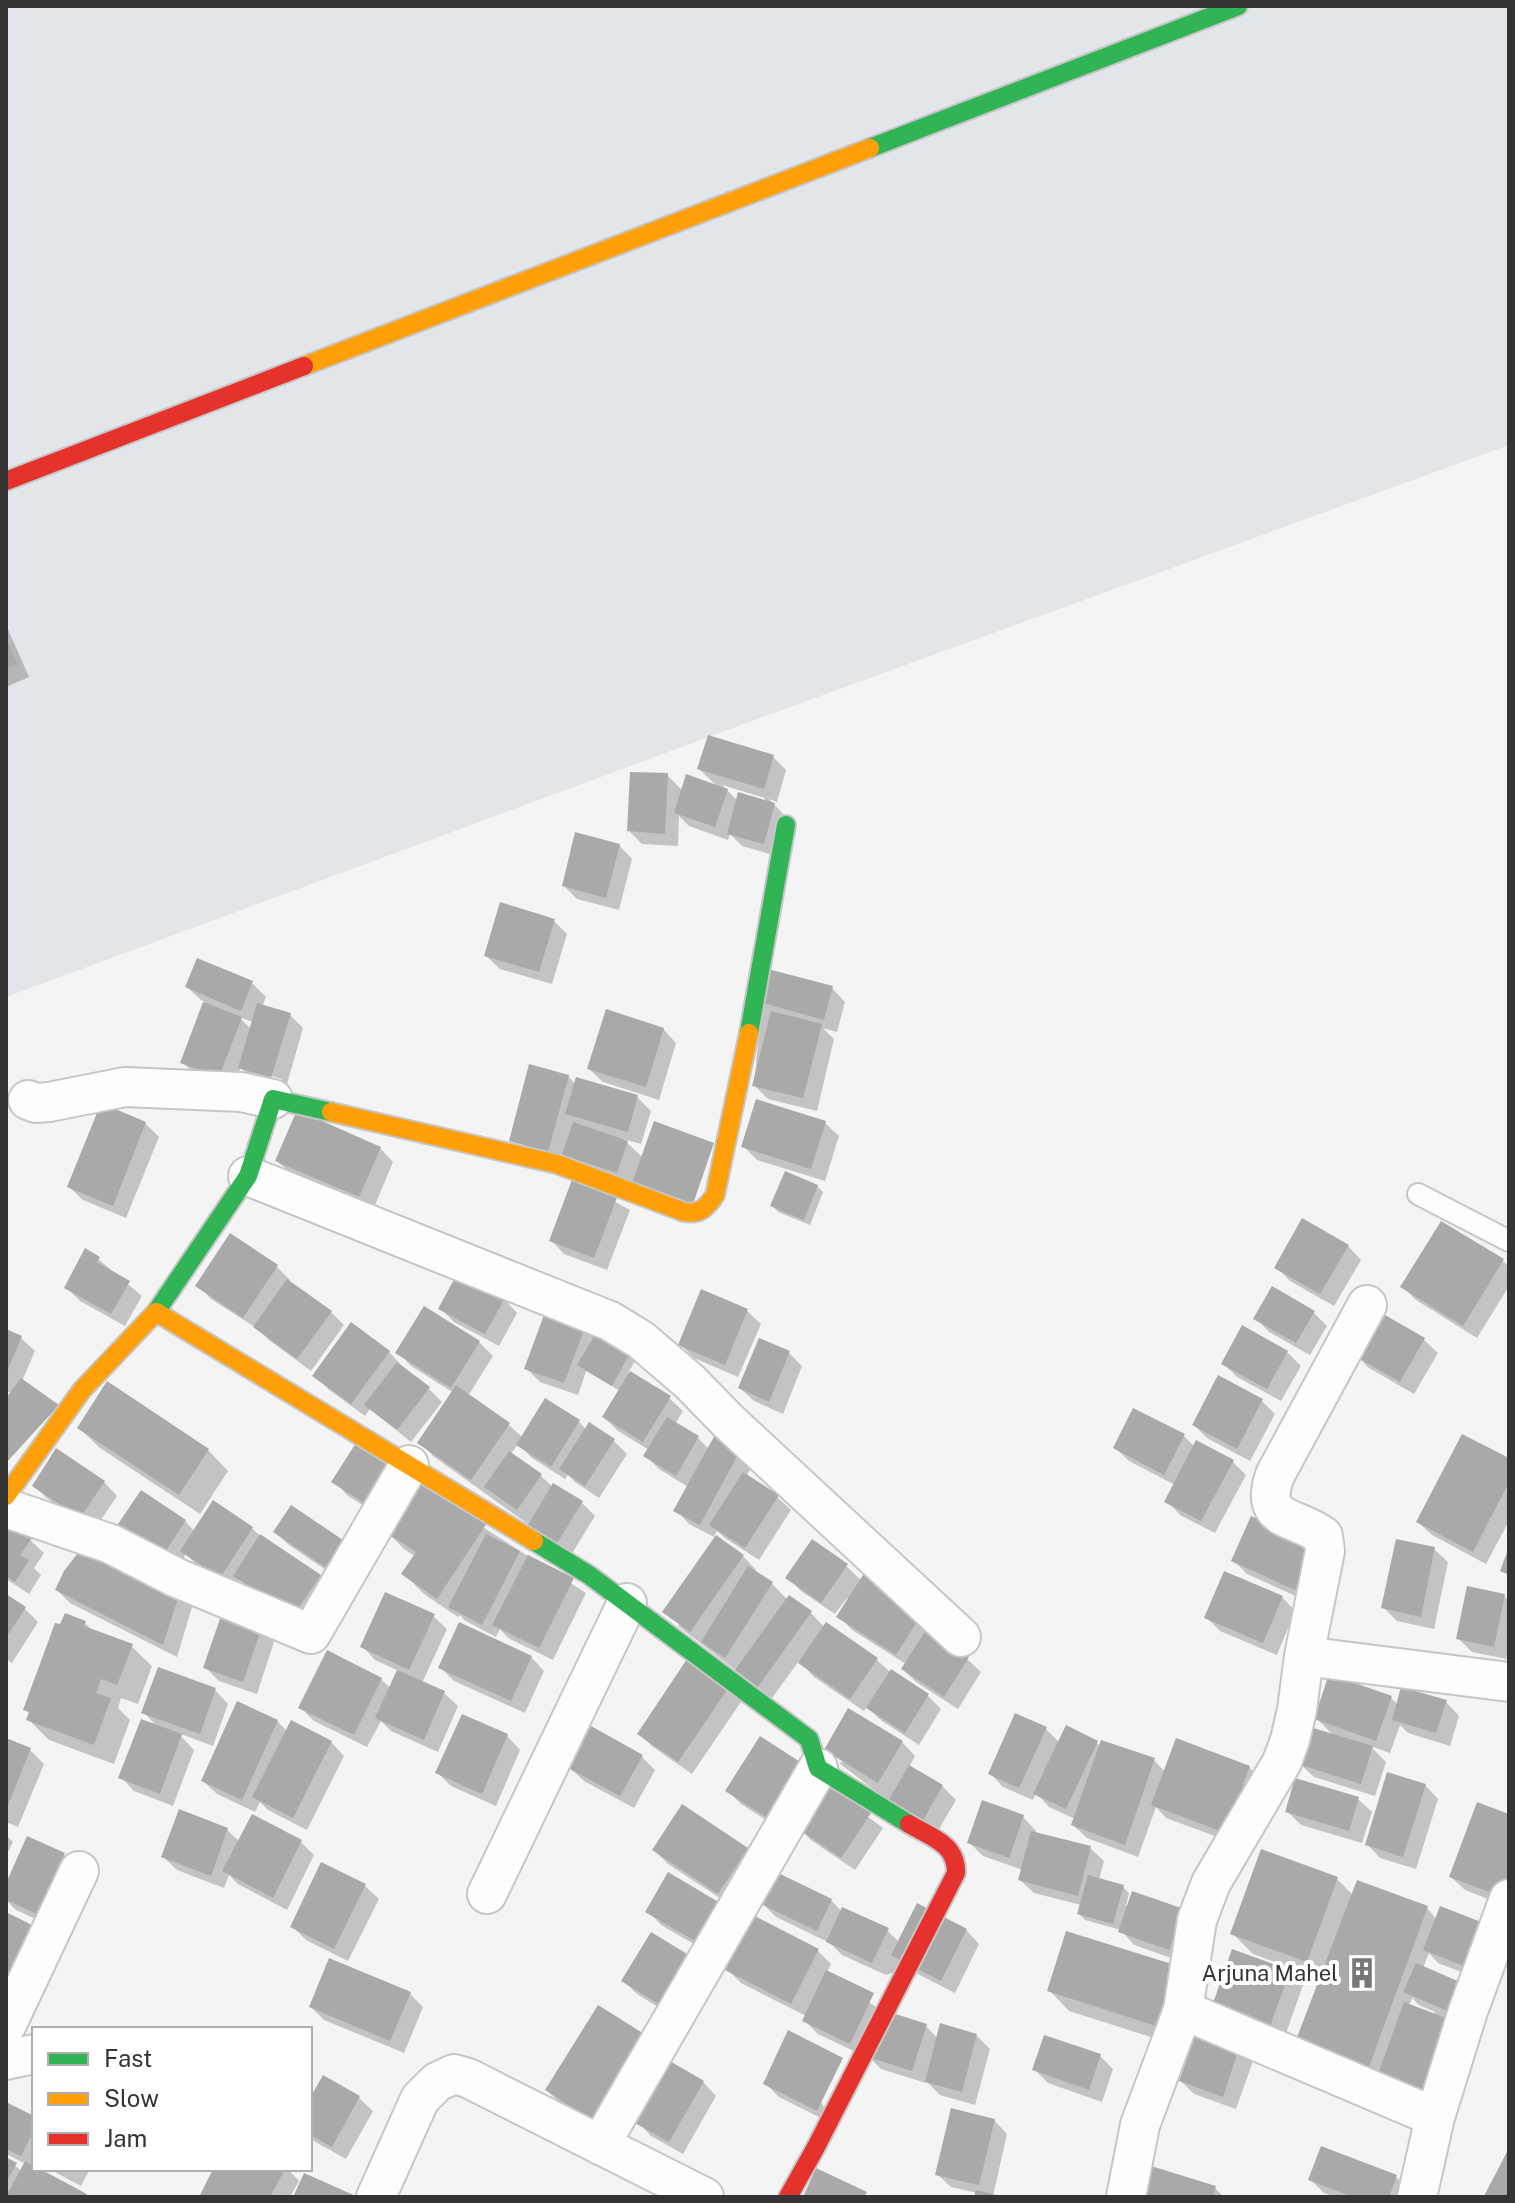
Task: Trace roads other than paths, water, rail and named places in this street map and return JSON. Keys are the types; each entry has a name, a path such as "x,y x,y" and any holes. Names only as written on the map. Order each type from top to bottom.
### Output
{"street":[{"path":"6,481 1238,6"},
{"path":"28,1100 49,1102 125,1087 241,1092 557,1164 694,1214 707,1207 715,1195 743,1070 786,825"},
{"path":"6,1496 82,1390 156,1312 248,1176 273,1099"},
{"path":"248,1176 610,1321 641,1340 690,1382 961,1637"},
{"path":"1126,2197 1140,2125 1183,2010 1197,1920 1211,1883 1282,1762 1297,1710 1304,1656 1325,1551 1323,1536 1284,1517 1272,1507 1269,1492 1275,1475 1367,1305"},
{"path":"156,1312 589,1575 809,1739 818,1768 954,1853 956,1873 788,2197"},
{"path":"6,1508 111,1544 177,1578 311,1634 409,1465"},
{"path":"487,1894 627,1603"},
{"path":"1304,1656 1509,1682"},
{"path":"600,2145 818,1768"},
{"path":"6,2026 79,1871"},
{"path":"1417,2197 1435,2117 1468,2011 1509,1899"},
{"path":"1183,2010 1435,2117"},
{"path":"6,2060 32,2054"},
{"path":"376,2197 420,2099 437,2082 454,2074 468,2078 704,2197"}],"lane":[{"path":"1418,1194 1509,1241"}],"place":[{"name":"Arjuna Mahel","path":"1362,1973"}]}
